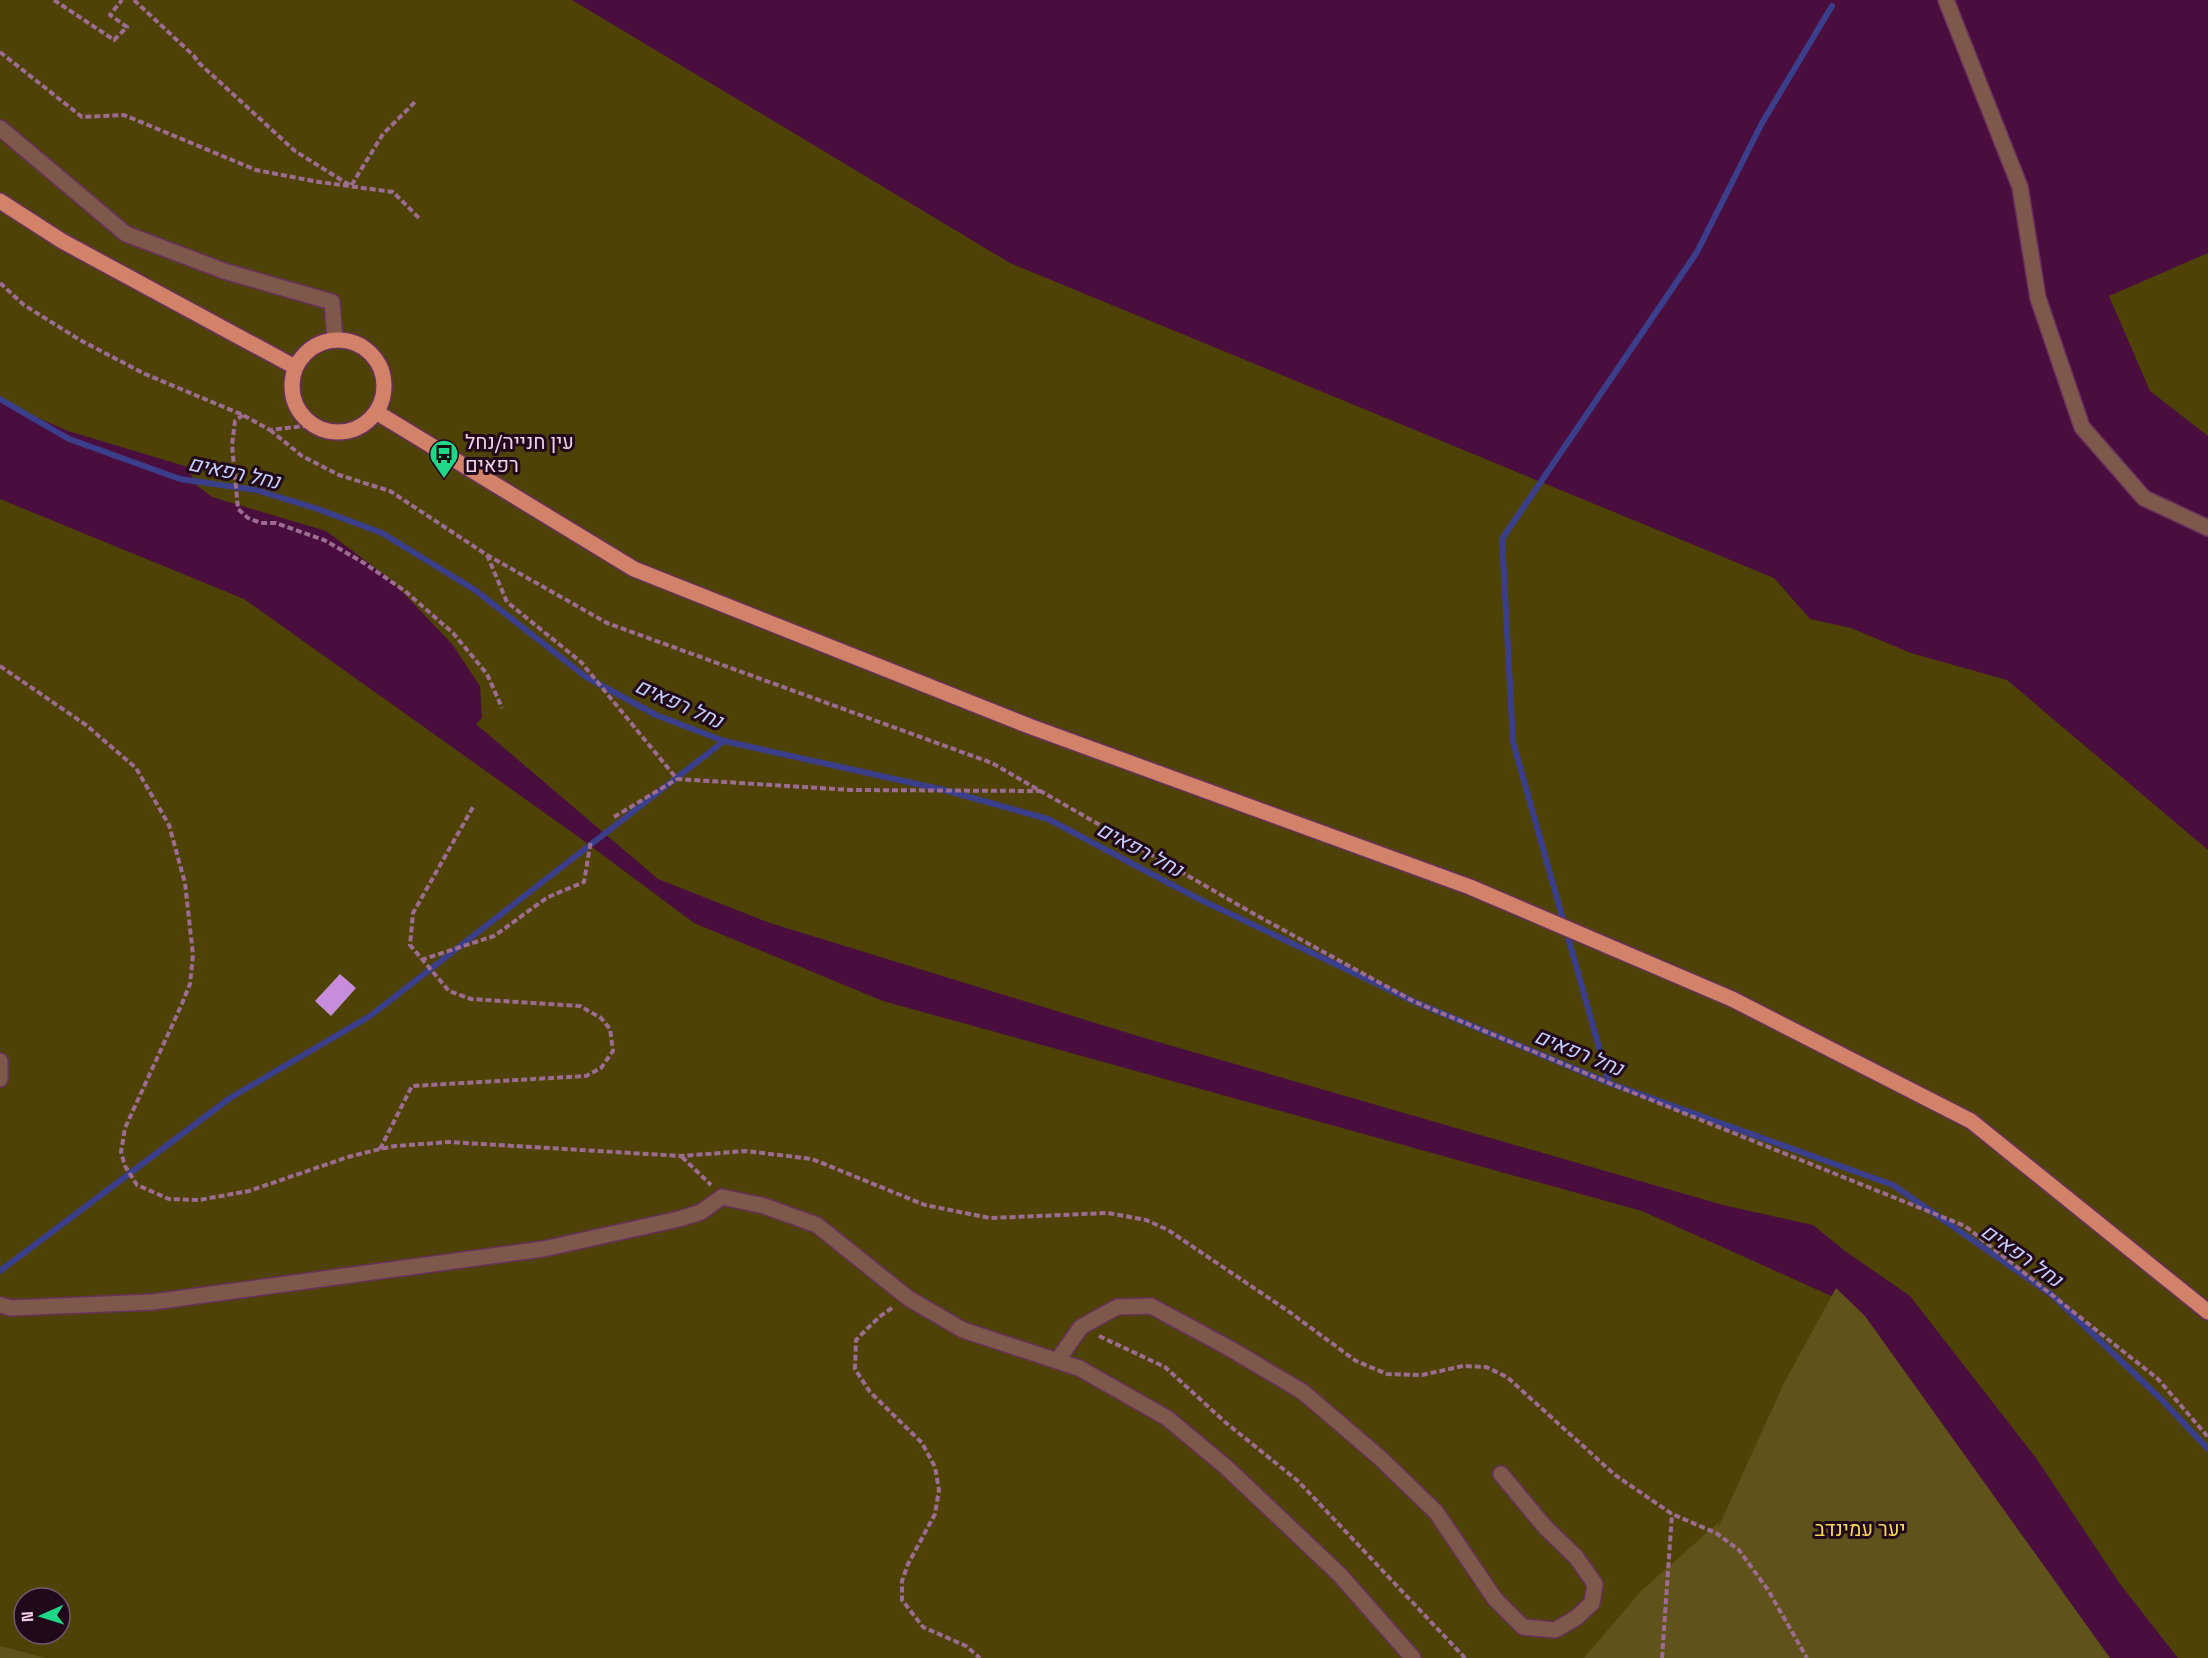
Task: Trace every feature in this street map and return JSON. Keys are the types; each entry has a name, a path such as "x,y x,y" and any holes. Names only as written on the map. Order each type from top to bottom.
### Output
{"main road":[{"path":"0,201 62,241 296,367"},
{"path":"335,340 356,343 368,351 382,373 384,387 382,400 376,412 366,423 353,430 339,433 325,431 312,425 299,411 292,393 292,380 303,355 315,346 335,340"},
{"path":"376,412 634,569 1029,726 1470,887 1732,999 1971,1121 2208,1312"}],"street":[{"path":"1946,0 2020,187 2038,298 2082,427 2144,498 2208,528"},
{"path":"0,128 126,234 224,271 332,302 335,340"},
{"path":"0,1061 0,1079"},
{"path":"0,1305 11,1308 153,1302 543,1249 679,1219 701,1212 722,1197 764,1206 818,1225 908,1298 963,1330 1079,1368 1167,1418 1226,1467 1340,1575 1413,1658"},
{"path":"1057,1360 1081,1327 1117,1307 1151,1306 1229,1348 1303,1392 1379,1456 1436,1512 1495,1599 1523,1627 1555,1630 1576,1618 1592,1603 1594,1584 1576,1557 1545,1527 1501,1474"}],"path":[{"path":"54,0 114,40 127,27 110,15 122,0"},
{"path":"134,0 295,151 351,186"},
{"path":"0,52 82,117 124,115 256,170 393,192 420,219"},
{"path":"351,186 383,134 416,102"},
{"path":"0,283 24,305 80,340 146,374 243,415 270,429 302,456 339,475 390,491 487,555 607,623 992,763 1256,915 1415,1002 1965,1226 2158,1379 2208,1437"},
{"path":"243,415 235,421 232,445 238,509 248,518 261,524 276,523 324,540 364,563 405,591 453,633 487,674 502,708"},
{"path":"270,429 312,425"},
{"path":"487,555 507,602 581,662 677,779"},
{"path":"0,666 86,725 136,768 169,825 185,883 194,955 190,984 125,1128 122,1152 125,1166 137,1185 169,1199 199,1200 249,1191 348,1157 380,1149 449,1142 681,1156 746,1151 812,1159 925,1205 990,1218 1108,1213 1146,1220 1168,1230 1288,1311 1356,1361 1387,1374 1422,1375 1463,1366 1486,1367 1508,1377 1615,1475 1672,1514 1716,1533 1739,1550 1768,1590 1807,1658"},
{"path":"614,817 677,779 851,790 1041,791"},
{"path":"380,1149 412,1086 586,1076 601,1068 613,1050 610,1029 601,1018 580,1006 471,999 449,991 410,945 413,913 473,807"},
{"path":"421,960 494,936 548,897 584,882 591,840"},
{"path":"681,1156 722,1197"},
{"path":"908,1298 879,1317 856,1340 855,1369 870,1392 922,1443 934,1467 939,1490 935,1514 908,1564 902,1581 902,1600 923,1627 966,1646 980,1658"},
{"path":"1081,1327 1165,1367 1225,1422 1298,1481 1465,1658"},
{"path":"1662,1658 1672,1514"}],"shaded area":[{"path":"0,0 572,0 1010,263 1774,578 1810,619 1851,628 1911,653 2007,680 2208,850 2208,1658 2178,1658 2120,1584 2036,1458 1910,1296 1845,1251 1813,1225 1723,1205 1141,1037 770,923 658,879 476,724 482,718 480,686 452,644 390,579 326,531 212,497 195,484 188,467 68,431 0,401"},
{"path":"2208,253 2208,436 2150,391 2109,296"},
{"path":"0,499 244,599 580,838 694,923 883,1001 1642,1211 1838,1299 1769,1658 0,1658"}],"green space":[{"name":"יער עמינדב","path":"1836,1288 1865,1316 2110,1658 1584,1658 1641,1591 1719,1522 1718,1528 1784,1383"},
{"path":"0,1646 42,1657 46,1658 0,1658"}],"building":[{"path":"340,974 356,988 331,1016 315,1001"}],"waterway":[{"path":"1609,1083 1513,742 1502,539 1697,252 1762,123 1832,6"},
{"name":"נחל רפאים","path":"0,399 69,439 180,479 256,490 315,508 382,533 475,590 586,677 656,715 724,741 944,790 1048,819 1197,898 1415,1002 1609,1083 1893,1185 2052,1295 2161,1399 2208,1449"},
{"path":"0,1271 230,1098 370,1016 724,741"}],"place":[{"name":"עין חנייה/נחל רפאים","path":"444,480"}]}
